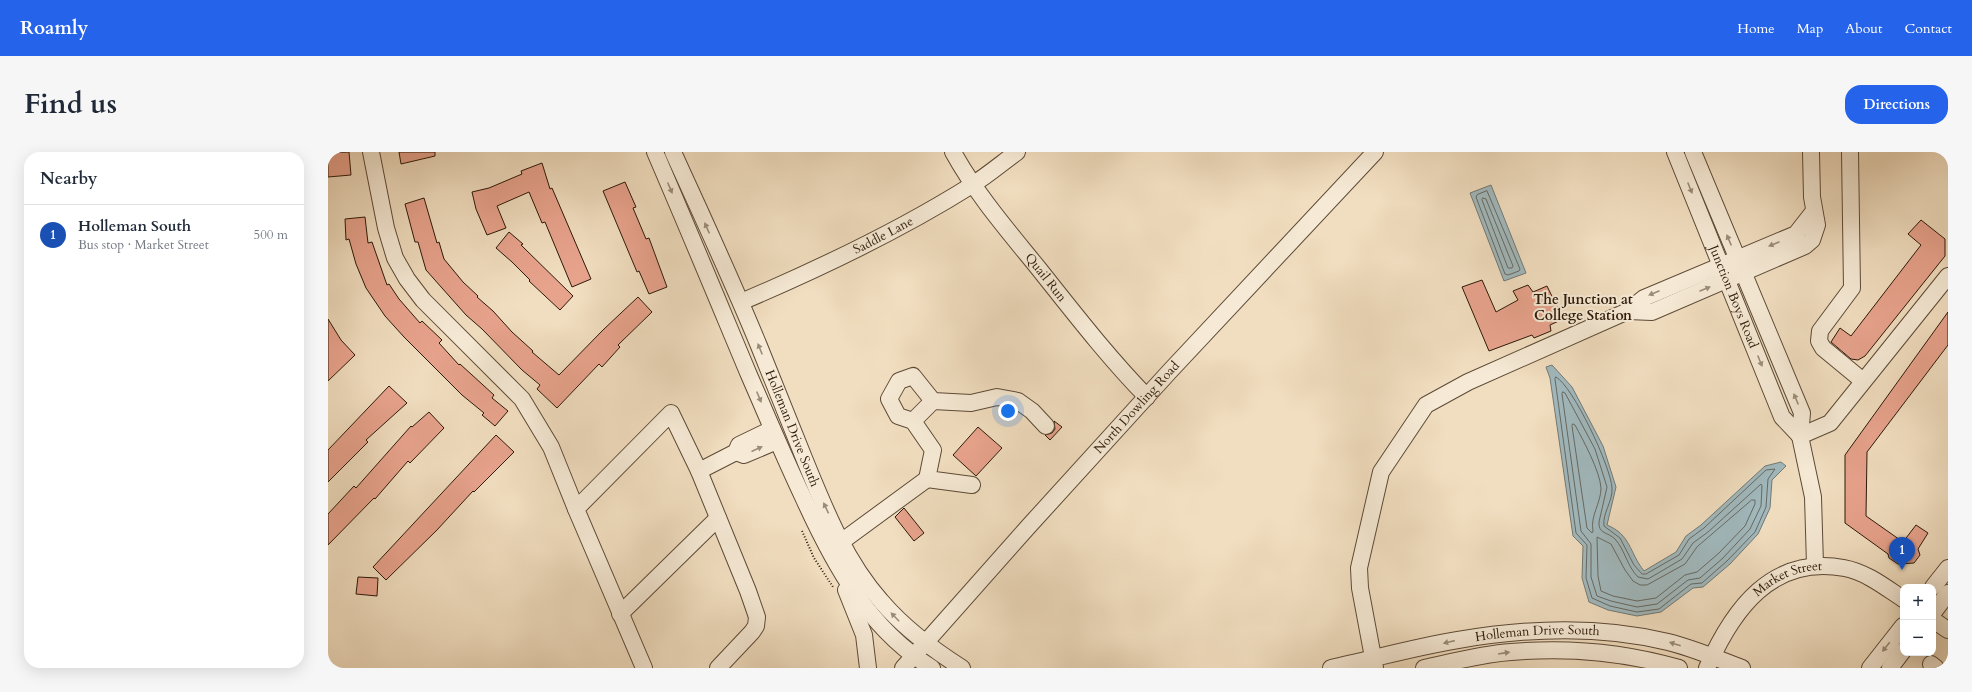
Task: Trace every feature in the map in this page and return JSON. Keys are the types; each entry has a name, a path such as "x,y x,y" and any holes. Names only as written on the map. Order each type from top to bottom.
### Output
{"street":[{"path":"371,152 386,228 395,258 407,279 423,300 522,399 551,446 576,509 644,668"},
{"name":"Holleman Drive South","path":"655,152 775,435 822,540 837,566 908,662 932,668"},
{"name":"Holleman Drive South","path":"673,152 741,302 818,493 841,542 860,574 880,601 899,621 924,643 962,668"},
{"name":"Quail Run","path":"953,152 973,184 1115,362 1147,397"},
{"name":"Saddle Lane","path":"741,302 835,260 890,233 973,184 1016,152"},
{"name":"North Dowling Road","path":"908,662 1028,527 1147,397 1375,152"},
{"name":"Junction Boys Road","path":"1675,152 1782,417 1800,436"},
{"name":"Junction Boys Road","path":"1693,152 1802,413 1800,436 1813,497 1815,566"},
{"path":"1374,664 1360,588 1359,568 1381,472 1426,405 1468,382 1628,312 1652,312 1676,293 1800,240 1814,211 1811,152"},
{"path":"1850,152 1852,288 1820,331 1818,341 1823,348 1863,381"},
{"path":"1800,436 1830,423 1948,276"},
{"path":"841,542 927,479 933,450 913,421 898,416 889,399 898,381 913,376 933,401"},
{"path":"913,421 933,401 971,402 997,397 1018,401 1032,411 1046,426"},
{"path":"576,509 671,413 699,471 757,617 756,626 752,632 718,668"},
{"path":"699,471 736,452 739,445 775,435"},
{"path":"927,479 972,485"},
{"path":"620,614 718,518"},
{"path":"837,566 864,635 868,668"},
{"name":"Market Street","path":"1710,662 1728,628 1748,601 1769,581 1790,570 1815,566 1845,568 1877,581 1900,597"},
{"path":"1935,584 1948,568"},
{"path":"1936,609 1948,593"},
{"path":"1936,622 1948,630"},
{"name":"Holleman Drive South","path":"1331,668 1374,664 1457,640 1534,630 1569,629 1641,636 1669,642 1710,662 1742,668"},
{"path":"1870,668 1900,630"},
{"name":"Holleman Drive South","path":"1424,668 1510,652 1566,649 1608,652 1652,660 1679,668"},
{"path":"1890,668 1900,655"}],"water":[{"path":"1491,185 1526,273 1504,281 1470,193"},
{"path":"1552,365 1572,387 1603,446 1616,487 1607,525 1621,534 1644,571 1676,552 1686,536 1701,525 1765,466 1781,462 1786,466 1772,480 1770,508 1758,534 1730,564 1703,587 1693,588 1661,612 1637,616 1608,610 1589,602 1582,578 1583,546 1573,536 1550,378 1546,367"}],"building":[{"path":"349,152 351,175 328,177 328,153"},
{"path":"399,152 435,152 435,156 401,164"},
{"path":"542,163 550,189 552,188 591,279 572,287 545,222 542,223 529,192 497,206 506,228 487,235 476,209 472,192 489,188 522,174 521,171"},
{"path":"625,182 636,207 633,208 646,239 649,238 667,287 649,294 639,271 637,272 603,191"},
{"path":"424,198 437,243 439,242 444,259 463,282 478,296 477,297 533,351 532,352 559,375 638,297 652,312 618,345 620,347 602,367 599,364 557,408 537,389 540,385 522,370 482,329 466,315 426,270 418,242 415,242 405,204"},
{"path":"365,217 368,243 372,242 387,285 389,284 399,299 420,323 422,321 442,340 439,343 459,365 460,364 494,395 492,398 508,411 495,426 482,415 484,413 462,395 404,337 385,316 366,288 356,264 349,239 346,240 345,219"},
{"path":"1921,220 1945,239 1945,256 1865,356 1858,360 1851,359 1831,342 1840,328 1851,336 1921,245 1908,234"},
{"path":"509,232 523,244 521,245 573,296 560,310 496,248"},
{"path":"1482,280 1496,312 1518,300 1513,291 1528,285 1533,292 1547,286 1563,319 1550,325 1551,331 1534,338 1532,335 1489,351 1462,287"},
{"path":"1948,312 1948,345 1867,452 1866,516 1903,542 1916,525 1928,533 1918,549 1920,555 1914,563 1898,564 1889,558 1888,554 1845,523 1845,455"},
{"path":"328,319 341,340 355,355 328,381"},
{"path":"389,386 407,403 366,440 368,442 328,482 328,450"},
{"path":"429,412 444,428 410,463 408,461 375,499 374,498 328,545 328,514 354,486 356,488 411,426 412,427"},
{"path":"1054,421 1062,427 1050,440 1045,435 1052,433 1055,429"},
{"path":"978,427 1002,448 976,476 953,455"},
{"path":"496,435 514,452 474,492 473,491 437,530 386,580 373,567"},
{"path":"904,508 924,533 914,541 895,517"},
{"path":"358,577 378,578 377,596 356,594"}],"place":[{"name":"Holleman South","path":"1902,570"}],"district":[{"name":"The Junction at College Station","path":"1583,308"}]}
